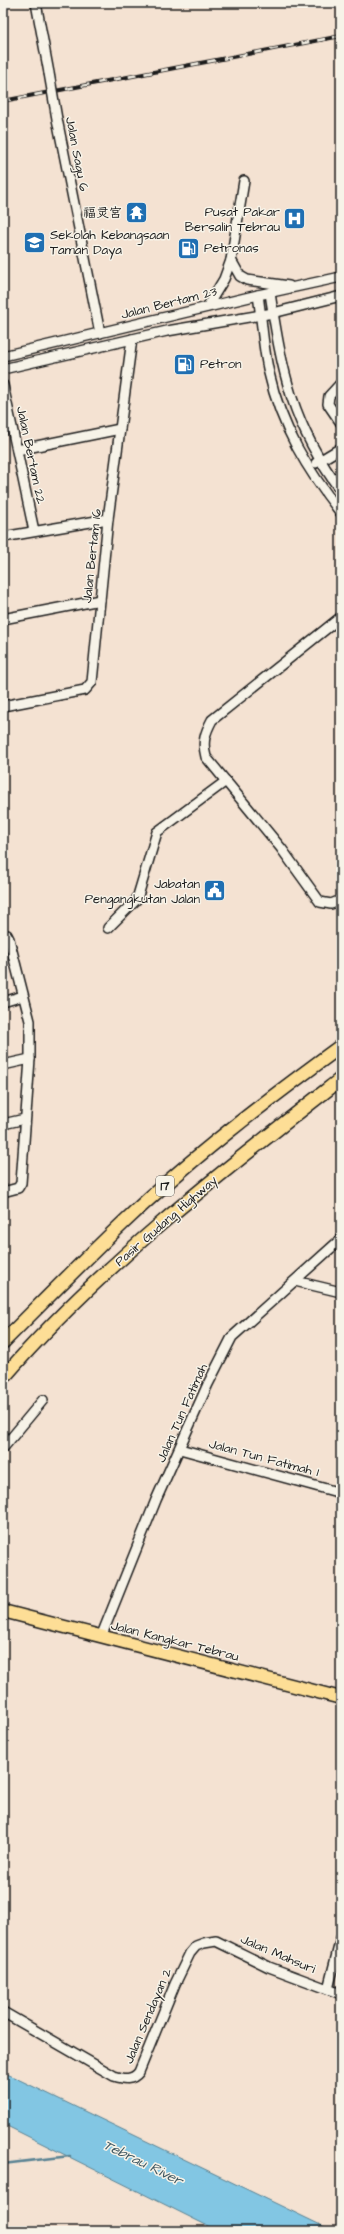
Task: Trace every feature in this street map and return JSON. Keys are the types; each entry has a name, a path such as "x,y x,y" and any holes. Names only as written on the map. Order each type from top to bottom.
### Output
{"highway":[{"name":"Pasir Gudang Highway","path":"3,1342 124,1221 196,1158 341,1046"},
{"name":"Pasir Gudang Highway","path":"3,1378 68,1310 148,1234 221,1173 341,1079"}],"main road":[{"name":"Jalan Kangkar Tebrau","path":"3,1611 341,1698"}],"street":[{"name":"Jalan Sagu 6","path":"36,3 57,119 100,333"},
{"path":"207,307 224,279 232,260 244,181"},
{"path":"232,260 240,276 247,280 293,287"},
{"name":"Jalan Bertam 23","path":"3,356 258,295 341,277"},
{"path":"270,293 287,385 300,422 320,461 341,491"},
{"path":"258,295 266,358 273,390 286,428 308,467 341,514"},
{"name":"Jalan Bertam 23","path":"3,369 132,339 273,313 341,296"},
{"name":"Jalan Bertam 16","path":"3,706 85,690 92,682 108,519 132,339"},
{"path":"341,383 329,396 328,404 341,423"},
{"name":"Jalan Bertam 22","path":"3,385 34,531"},
{"path":"17,450 120,429"},
{"path":"308,467 341,448"},
{"path":"3,537 108,519"},
{"path":"3,619 100,600"},
{"path":"341,617 212,720 205,733 203,746 206,757 281,848 320,902 331,904 341,900"},
{"path":"108,928 137,899 157,832 226,781"},
{"path":"3,935 7,935 9,939 30,1022 30,1059 22,1183 18,1188 3,1192"},
{"path":"3,1002 23,996"},
{"path":"3,1065 30,1059"},
{"path":"3,1124 25,1119"},
{"name":"Jalan Tun Fatimah","path":"101,1637 156,1500 208,1384 232,1337 341,1239"},
{"path":"295,1281 341,1292"},
{"path":"3,1448 42,1400"},
{"name":"Jalan Tun Fatimah 1","path":"180,1449 341,1493"},
{"path":"328,1989 341,1938"},
{"name":"Jalan Mahsuri","path":"204,1943 216,1941 269,1967 341,1994"},
{"name":"Jalan Sendayan 2","path":"3,2012 114,2076 129,2079 135,2077 139,2072 175,1984 190,1953 196,1946 204,1943"}],"water":[{"name":"Tebrau River","path":"3,2072 333,2231 218,2231 3,2124"}],"waterway":[{"path":"3,2164 70,2156"}],"railway":[{"path":"3,101 341,36"}],"place":[{"name":"福灵宫","path":"137,213"},
{"name":"Pusat Pakar Bersalin Tebrau","path":"295,219"},
{"name":"Sekolah Kebangsaan Taman Daya","path":"35,242"},
{"name":"Petronas","path":"188,248"},
{"name":"Petron","path":"185,364"},
{"name":"Jabatan Pengangkutan Jalan","path":"215,891"}]}
